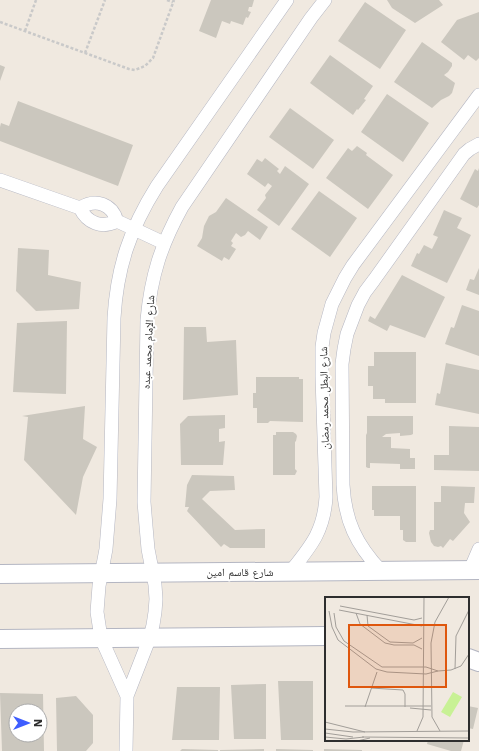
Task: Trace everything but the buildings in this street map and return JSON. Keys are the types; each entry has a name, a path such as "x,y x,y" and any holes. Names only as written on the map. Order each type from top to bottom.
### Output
{"main road":[{"name":"شارع قاسم امين","path":"0,574 474,570"},
{"path":"0,639 325,636"},
{"path":"469,658 479,662"}],"street":[{"path":"126,751 127,696 101,638 97,612 108,536 114,318 115,299 122,263 133,228 157,186 286,0"},
{"name":"شارع الإمام محمد عبده","path":"127,696 150,637 156,599 153,572 148,549 144,502 147,320 152,281 157,261 172,224 189,196 311,18 325,0"},
{"name":"شارع البطل محمد رمضان","path":"291,571 312,544 323,522 325,510 326,497 321,362 324,333 332,304 341,284 353,265 479,95"},
{"name":"شارع البطل محمد رمضان","path":"381,571 367,555 356,538 350,525 344,499 342,364 347,334 365,292 464,154 479,144"},
{"path":"0,180 80,208 86,217 94,223 109,224 117,221"},
{"path":"80,208 93,203 102,204 113,212 117,221 164,243"},
{"path":"474,570 479,549"}],"path":[{"path":"25,31 36,0"},
{"path":"85,53 105,0"},
{"path":"0,22 135,70 145,66 152,58 174,1 167,0"}]}
